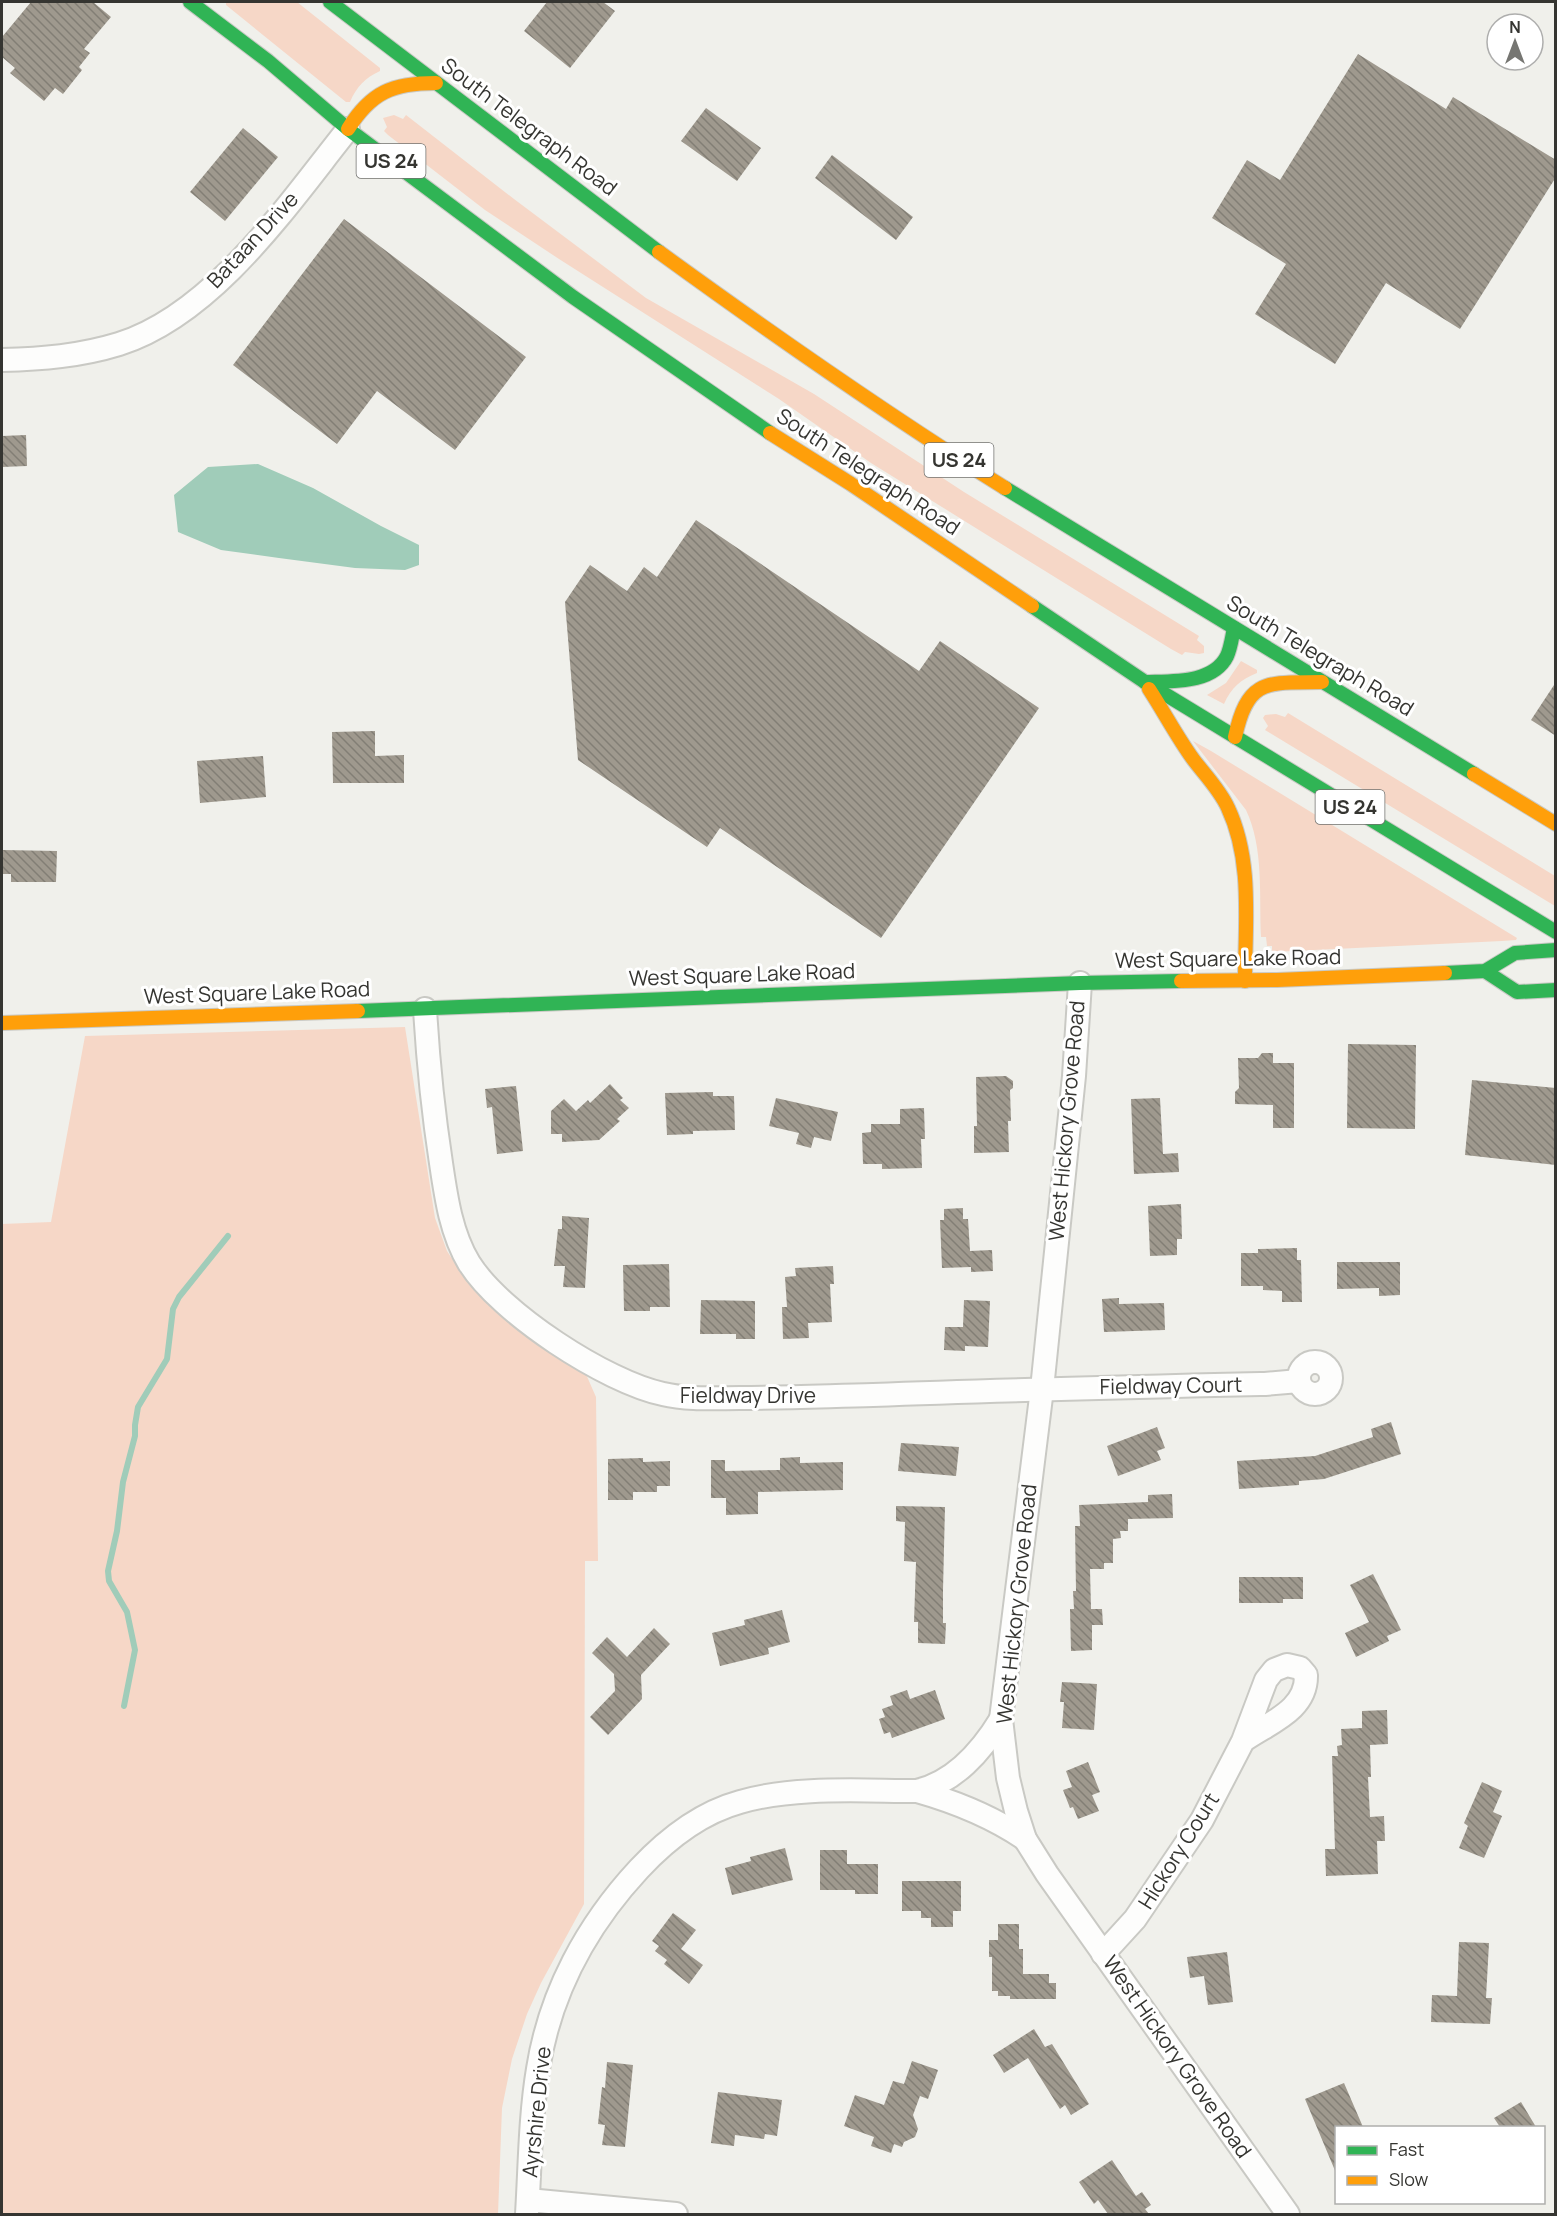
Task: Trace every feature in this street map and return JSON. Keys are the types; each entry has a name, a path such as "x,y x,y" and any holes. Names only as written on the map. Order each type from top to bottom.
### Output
{"main road":[{"name":"South Telegraph Road","path":"190,2 268,61 348,129 616,328 752,421 851,484 1145,682 1556,932"},
{"name":"South Telegraph Road","path":"330,2 627,228 818,366 959,460 1556,824"},
{"path":"348,129 358,111 375,96 394,86 416,82 436,82"},
{"path":"1234,628 1226,658 1211,672 1196,678 1145,682 1194,760 1228,808 1235,827 1244,878 1245,981"},
{"path":"1234,737 1243,707 1250,696 1259,689 1273,685 1322,682"},
{"name":"West Square Lake Road","path":"2,1023 1080,983 1245,981 1485,971 1515,953 1556,950"},
{"path":"1485,971 1517,992 1556,990"}],"street":[{"name":"Bataan Drive","path":"2,360 51,358 90,352 120,344 166,322 201,295 255,244 348,129"},
{"name":"West Hickory Grove Road","path":"1080,983 1074,1076 1042,1389 1001,1719 1008,1778 1025,1839 1047,1874 1288,2214"},
{"name":"Fieldway Drive","path":"425,1009 428,1067 436,1134 452,1221 463,1251 480,1278 506,1305 590,1364 637,1388 665,1395 692,1398 783,1398 1042,1389"},
{"name":"Fieldway Court","path":"1042,1389 1265,1384 1299,1381"},
{"name":"Ayrshire Drive","path":"527,2207 536,2085 552,2012 581,1946 626,1883 649,1859 673,1837 698,1819 725,1806 742,1801 796,1793 917,1791 932,1787 947,1780 967,1763 990,1737 1001,1719"},
{"name":"Hickory Court","path":"1103,1954 1135,1919 1173,1865 1202,1820 1243,1741"},
{"name":"Ayrshire Drive","path":"917,1791 972,1808 1000,1822 1025,1839"},
{"path":"527,2207 676,2214"}],"shaded area":[{"path":"226,2 297,2 380,68 380,71 366,80 350,102 346,102 226,5"},
{"path":"394,115 403,119 406,115 646,298 814,394 964,492 1199,636 1197,640 1204,646 1204,653 1185,652 1182,655 1171,649 871,463 779,399 485,210 384,131 387,127 383,118"},
{"path":"258,464 313,488 419,545 419,565 405,570 355,568 279,558 221,550 178,532 174,495 208,467"},
{"path":"1241,661 1257,670 1257,673 1237,685 1224,704 1207,695 1226,683"},
{"path":"1288,713 1555,876 1555,906 1265,730 1268,726 1263,718 1265,715 1276,714 1285,717"},
{"path":"1193,741 1517,938 1516,940 1272,952 1272,946 1267,946 1266,937 1261,937 1260,872 1252,825 1246,810"},
{"path":"405,1027 435,1218 447,1251 475,1290 585,1372 596,1397 598,1561 585,1561 584,1904 541,1983 527,2014 512,2059 502,2108 498,2214 2,2214 2,1224 51,1222 85,1036"}],"building":[{"path":"31,2 93,2 111,17 84,49 90,53 79,67 82,70 63,94 55,88 44,101 10,73 15,68 2,57 2,37"},
{"path":"547,2 603,2 615,11 570,68 524,31"},
{"path":"1358,54 1446,109 1453,97 1556,160 1556,177 1460,329 1386,283 1335,364 1255,314 1286,264 1212,218 1247,160 1280,180"},
{"path":"706,108 761,148 737,181 681,141"},
{"path":"243,128 278,157 225,221 190,192"},
{"path":"832,155 913,217 896,240 815,178"},
{"path":"344,219 526,357 455,450 377,391 337,444 233,365"},
{"path":"26,435 27,466 2,467 2,436"},
{"path":"696,520 919,671 940,641 1039,708 881,938 720,828 707,847 578,760 565,602 590,565 627,591 644,567 657,577"},
{"path":"1556,682 1556,736 1531,720"},
{"path":"375,731 375,756 404,755 404,783 333,783 332,732"},
{"path":"263,756 266,797 200,803 197,761"},
{"path":"2,850 57,851 56,882 11,882 11,874 2,874"},
{"path":"1348,1044 1416,1045 1415,1129 1347,1128"},
{"path":"1262,1053 1273,1053 1273,1063 1294,1063 1294,1128 1273,1128 1273,1105 1235,1104 1235,1092 1239,1088 1238,1058 1258,1058"},
{"path":"1006,1076 1013,1081 1013,1088 1010,1090 1011,1121 1008,1121 1009,1152 974,1153 974,1126 977,1126 976,1077"},
{"path":"1472,1080 1556,1088 1556,1165 1465,1155"},
{"path":"610,1084 623,1098 620,1100 629,1108 617,1119 620,1121 599,1140 562,1142 562,1134 551,1134 551,1111 564,1099 576,1111 588,1100 590,1103"},
{"path":"516,1086 523,1151 497,1154 492,1107 487,1108 485,1089"},
{"path":"713,1092 713,1096 734,1096 735,1130 693,1131 693,1134 667,1135 665,1093"},
{"path":"776,1098 838,1112 831,1141 814,1137 811,1148 796,1144 799,1133 769,1126"},
{"path":"1160,1098 1163,1154 1178,1153 1179,1172 1134,1174 1131,1099"},
{"path":"924,1108 925,1139 921,1139 922,1168 882,1169 882,1164 863,1164 862,1133 871,1132 871,1124 900,1124 900,1109"},
{"path":"1181,1204 1182,1239 1177,1239 1177,1255 1150,1256 1148,1206"},
{"path":"963,1208 963,1219 968,1219 970,1251 992,1250 993,1271 971,1272 971,1267 942,1268 940,1220 944,1220 944,1209"},
{"path":"562,1216 589,1218 585,1288 563,1287 565,1266 554,1266 558,1229 562,1229"},
{"path":"1297,1248 1297,1260 1301,1260 1302,1302 1282,1302 1282,1291 1263,1290 1263,1286 1241,1286 1241,1253 1258,1253 1258,1249"},
{"path":"1337,1262 1400,1262 1400,1295 1379,1296 1379,1288 1337,1289"},
{"path":"669,1264 670,1307 650,1307 650,1311 624,1311 623,1265"},
{"path":"833,1266 834,1284 830,1284 832,1322 808,1323 809,1338 783,1339 782,1307 787,1307 785,1277 796,1276 795,1268"},
{"path":"1119,1298 1119,1304 1164,1303 1165,1330 1104,1332 1102,1299"},
{"path":"701,1300 755,1301 755,1339 736,1339 736,1334 700,1334"},
{"path":"964,1300 990,1301 988,1347 965,1346 965,1351 944,1350 945,1327 963,1327"},
{"path":"1391,1422 1401,1454 1324,1479 1299,1481 1299,1485 1239,1489 1237,1461 1315,1456 1373,1437 1371,1429"},
{"path":"1157,1427 1165,1448 1157,1451 1161,1460 1118,1476 1107,1446"},
{"path":"901,1443 959,1447 956,1476 898,1471"},
{"path":"800,1457 800,1463 843,1462 843,1490 758,1492 758,1514 726,1515 726,1498 711,1498 711,1460 725,1460 725,1471 780,1470 780,1458"},
{"path":"643,1458 643,1462 670,1461 670,1486 657,1486 657,1492 633,1492 633,1500 608,1500 608,1459"},
{"path":"1172,1494 1173,1518 1128,1519 1128,1531 1120,1531 1121,1538 1113,1539 1113,1563 1104,1563 1104,1569 1090,1569 1091,1609 1102,1609 1103,1625 1092,1625 1092,1650 1071,1651 1070,1609 1074,1609 1073,1591 1076,1591 1075,1526 1080,1526 1079,1505 1148,1502 1148,1495"},
{"path":"896,1506 945,1507 943,1623 946,1623 945,1644 918,1643 918,1622 914,1622 916,1562 904,1561 905,1522 896,1521"},
{"path":"1373,1574 1401,1630 1387,1636 1389,1641 1356,1657 1345,1633 1369,1622 1350,1585"},
{"path":"1239,1577 1303,1577 1303,1599 1283,1599 1283,1603 1239,1603"},
{"path":"782,1610 790,1642 768,1648 769,1654 720,1666 712,1633 745,1625 744,1620"},
{"path":"654,1628 670,1644 641,1675 642,1699 608,1735 590,1717 615,1691 614,1674 592,1653 607,1637 627,1657"},
{"path":"1062,1682 1097,1684 1094,1730 1062,1728 1064,1702 1060,1702"},
{"path":"907,1690 910,1699 935,1690 945,1719 892,1738 890,1732 884,1734 879,1719 885,1717 882,1709 893,1705 890,1696"},
{"path":"1387,1710 1388,1744 1370,1745 1371,1777 1368,1777 1370,1817 1384,1816 1385,1841 1377,1841 1378,1874 1326,1876 1325,1849 1335,1849 1332,1756 1338,1756 1337,1746 1342,1745 1341,1729 1362,1728 1362,1711"},
{"path":"1088,1762 1100,1792 1092,1795 1099,1811 1078,1819 1073,1807 1070,1808 1063,1790 1072,1787 1066,1771"},
{"path":"1482,1782 1502,1791 1493,1812 1502,1816 1484,1858 1459,1848 1468,1826 1464,1823"},
{"path":"785,1848 793,1880 732,1895 725,1868 751,1861 750,1857"},
{"path":"820,1850 847,1850 847,1864 878,1864 878,1894 855,1894 855,1890 820,1890"},
{"path":"902,1881 961,1881 961,1911 953,1911 953,1927 931,1927 931,1918 921,1918 921,1911 902,1911"},
{"path":"673,1913 696,1930 681,1949 703,1965 689,1984 664,1964 667,1960 655,1951 659,1946 652,1941"},
{"path":"998,1924 1019,1924 1019,1949 1023,1949 1023,1974 1049,1974 1049,1983 1056,1983 1056,1999 1010,1999 1010,1996 998,1996 998,1991 992,1991 992,1957 989,1957 989,1940 998,1940"},
{"path":"1459,1942 1489,1943 1486,1998 1492,1998 1490,2024 1431,2022 1432,1995 1457,1996"},
{"path":"1227,1952 1233,2002 1208,2005 1204,1976 1190,1978 1187,1957"},
{"path":"1034,2029 1045,2047 1052,2044 1089,2104 1071,2115 1065,2105 1060,2109 1028,2058 1004,2073 993,2055"},
{"path":"912,2061 938,2070 928,2099 920,2096 913,2115 918,2129 915,2137 904,2142 902,2147 894,2144 891,2153 871,2146 874,2137 844,2126 855,2095 884,2105 893,2081 904,2084"},
{"path":"607,2062 633,2065 625,2147 602,2145 605,2125 598,2124"},
{"path":"1344,2083 1363,2126 1335,2126 1335,2171 1305,2099"},
{"path":"718,2092 782,2100 777,2136 765,2134 764,2139 735,2135 734,2146 711,2143"},
{"path":"1521,2102 1535,2126 1499,2126 1494,2118"},
{"path":"1112,2160 1136,2196 1142,2192 1151,2205 1145,2209 1149,2214 1108,2214 1098,2200 1094,2204 1079,2182"}],"waterway":[{"path":"124,1706 135,1650 127,1612 109,1581 108,1571 117,1531 123,1482 135,1436 138,1407 167,1359 173,1309 179,1297 228,1236"}],"traffic: fast":[{"path":"190,2 268,61 348,129 573,297 770,433"},
{"path":"330,2 659,252"},
{"path":"1005,488 1474,774"},
{"path":"1032,606 1145,682 1556,932"},
{"path":"1145,682 1179,681 1212,672 1227,656 1234,628"},
{"path":"1445,973 1485,971 1515,953 1556,950"},
{"path":"1485,971 1517,992 1556,990"},
{"path":"358,1011 1181,981"}],"traffic: slow":[{"path":"348,129 365,106 384,92 407,85 436,83"},
{"path":"659,252 830,373 1005,488"},
{"path":"770,433 851,484 1032,606"},
{"path":"1235,737 1246,703 1263,687 1274,684 1322,682"},
{"path":"1149,689 1187,751 1221,795 1236,828 1246,893 1245,981"},
{"path":"1474,774 1556,824"},
{"path":"1181,981 1277,980 1445,973"},
{"path":"2,1023 358,1011"}]}
